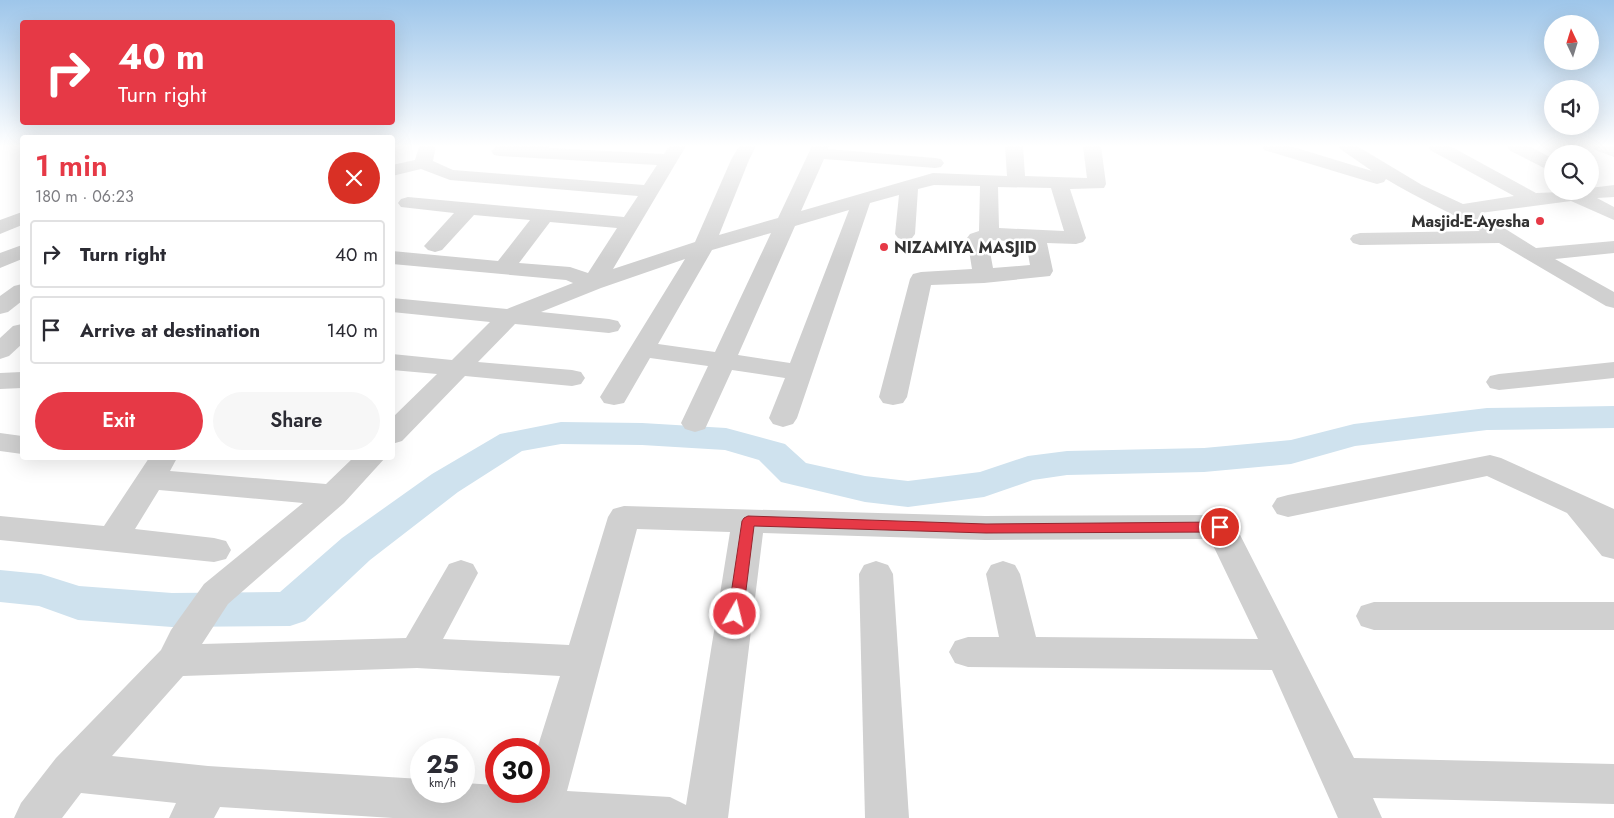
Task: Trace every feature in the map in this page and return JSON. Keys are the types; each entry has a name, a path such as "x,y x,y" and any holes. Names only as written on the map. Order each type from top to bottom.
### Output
{"street":[{"path":"400,209 437,184"},
{"path":"573,184 649,190"},
{"path":"593,283 653,184"},
{"path":"614,397 704,246 730,184"},
{"path":"695,423 805,184"},
{"path":"989,184 989,234"},
{"path":"984,276 977,238 989,234 1076,238 1059,184"},
{"path":"1399,184 1415,189"},
{"path":"1407,184 1460,210 1532,255 1614,301"},
{"path":"1506,184 1533,199"},
{"path":"395,430 508,317 593,283 704,246 909,186 905,234"},
{"path":"1460,210 1544,197"},
{"path":"783,418 862,200"},
{"path":"1596,200 1614,214"},
{"path":"400,209 468,209 629,223"},
{"path":"435,246 468,209"},
{"path":"504,268 544,216"},
{"path":"0,228 20,219"},
{"path":"893,396 921,279 1042,271 1035,236"},
{"path":"1360,239 1504,237"},
{"path":"1532,255 1614,247"},
{"path":"395,256 570,274 593,283"},
{"path":"0,307 17,290"},
{"path":"395,305 609,326"},
{"path":"0,351 20,333"},
{"path":"642,349 800,372"},
{"path":"395,362 572,378"},
{"path":"1499,382 1614,370"},
{"path":"0,380 20,380"},
{"path":"0,442 20,445"},
{"path":"36,818 70,772 179,651 216,594 333,495 368,460"},
{"path":"113,539 153,464 333,495"},
{"path":"1288,506 1490,466 1614,522"},
{"path":"1574,504 1614,547"},
{"path":"539,814 624,517 986,528 1220,527 1284,655 1360,818"},
{"path":"706,818 748,521"},
{"path":"0,528 214,550"},
{"path":"417,653 461,573"},
{"path":"876,574 887,818"},
{"path":"1003,574 1021,653"},
{"path":"1374,616 1614,616"},
{"path":"179,651 417,653 582,661"},
{"path":"968,652 1284,655"},
{"path":"70,772 200,802 670,818"},
{"path":"1342,778 1614,784"}],"waterway":[{"path":"0,586 41,590 78,603 172,610 290,609 356,549 445,483 512,442 561,433 642,434 726,439 772,452 794,473 865,489 908,494 984,484 1028,468 1067,463 1204,460 1291,452 1354,435 1487,419 1614,417"}],"place":[{"name":"Masjid-E-Ayesha","path":"1540,221"},
{"name":"NIZAMIYA MASJID","path":"884,247"}],"route":[{"path":"735,614 748,521 986,528 1220,527"}]}
